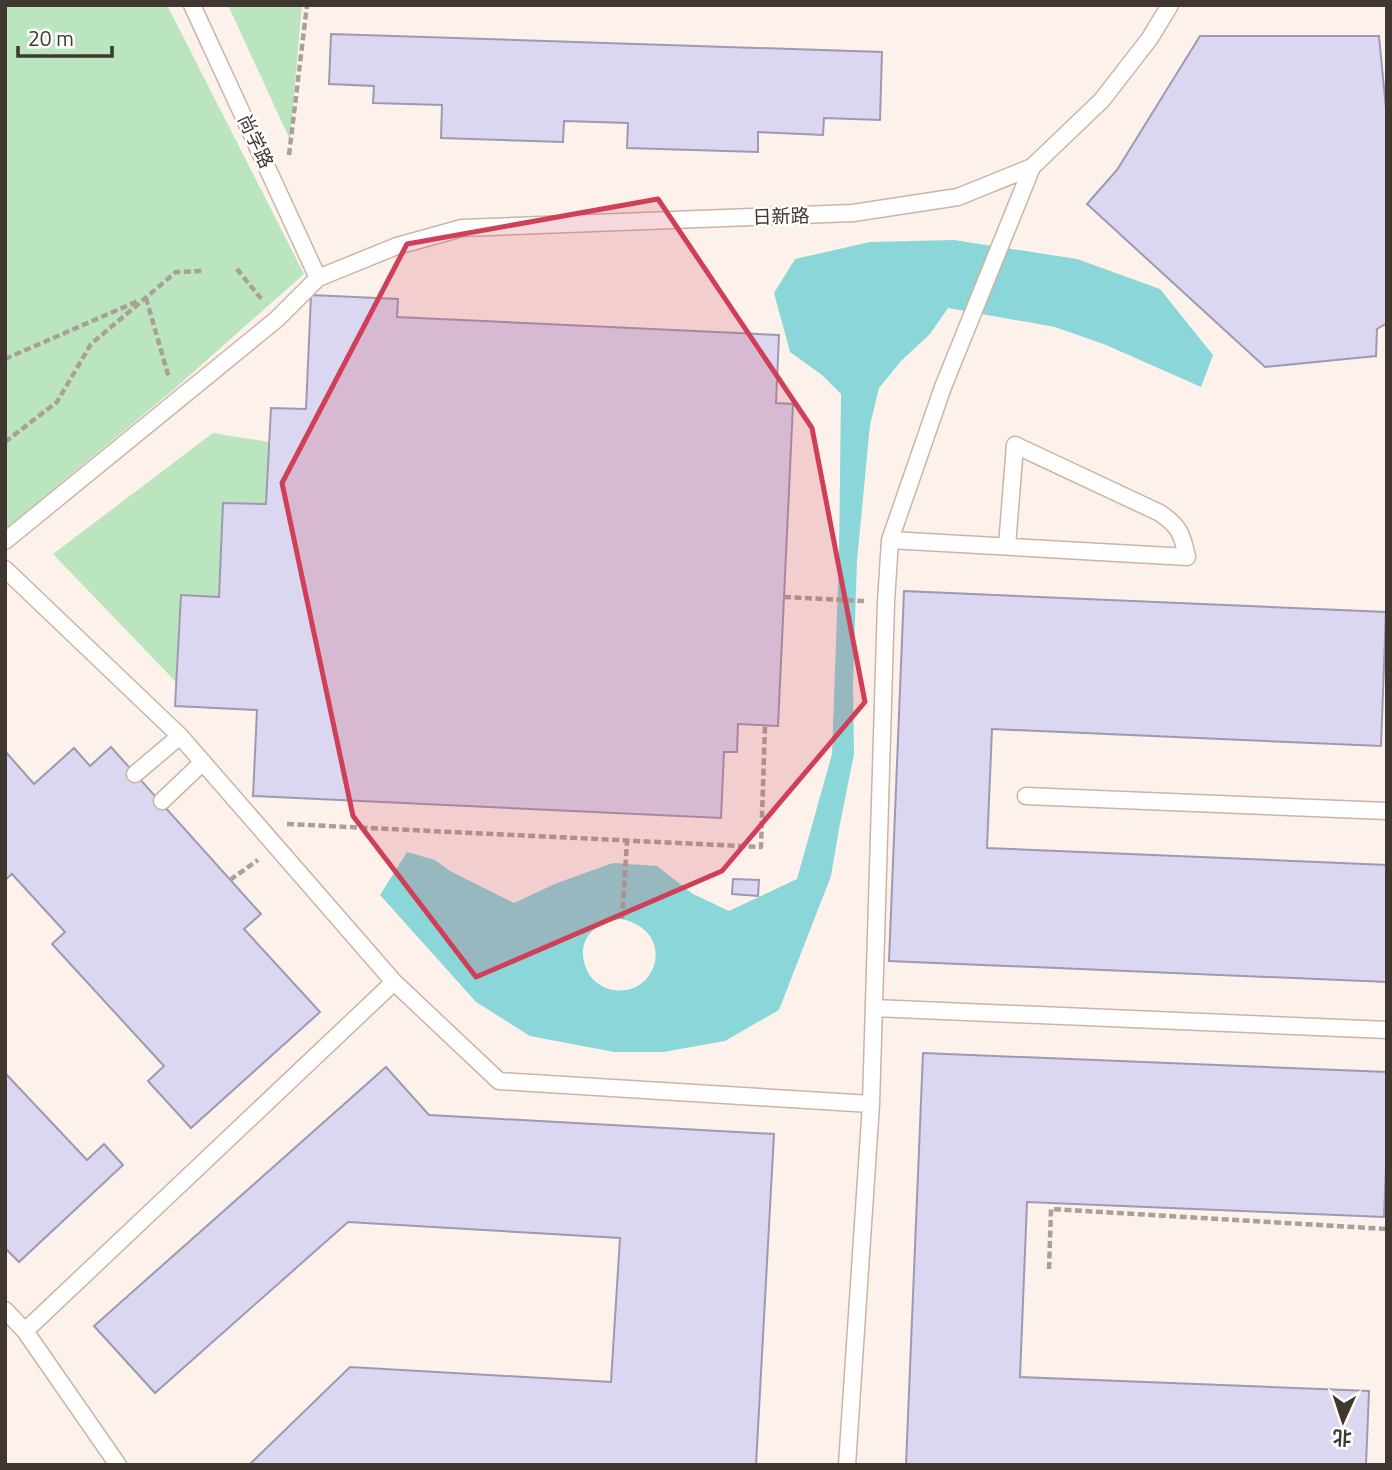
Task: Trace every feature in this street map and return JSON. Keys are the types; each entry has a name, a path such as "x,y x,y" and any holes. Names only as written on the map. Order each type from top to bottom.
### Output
{"lane":[{"name":"尚学路","path":"192,5 318,278"},
{"name":"日新路","path":"318,278 397,246 462,228 853,213 958,197 1032,167 1102,100 1150,38 1170,5"},
{"path":"847,1465 871,1104 890,540 943,387 1032,167"},
{"path":"5,541 277,319 318,278"},
{"path":"890,540 1187,557 1182,536 1174,522 1015,445 1007,546"},
{"path":"5,569 180,736 394,982 499,1081 871,1104"},
{"path":"135,774 180,736"},
{"path":"162,801 203,762"},
{"path":"1026,796 1387,811"},
{"path":"25,1331 394,982"},
{"path":"874,1008 1387,1030"},
{"path":"5,1310 25,1331 118,1465"}],"path":[{"path":"284,201 307,5"},
{"path":"237,269 277,319"},
{"path":"5,442 57,402 91,344 176,272 202,271"},
{"path":"5,359 146,298"},
{"path":"146,298 175,402"},
{"path":"785,597 886,602"},
{"path":"255,822 761,847 765,725"},
{"path":"622,919 627,841"},
{"path":"230,880 276,846"},
{"path":"1049,1269 1051,1209 1387,1229"}],"highlighted area":[{"path":"658,199 812,428 865,702 722,871 476,977 353,816 282,483 407,244"}],"green space":[{"path":"5,5 167,5 304,274 172,391 5,529"},
{"path":"228,5 302,5 290,140"},
{"path":"213,433 269,442 266,504 223,503 219,597 181,595 176,682 53,554"}],"water":[{"path":"954,240 1077,259 1160,289 1213,355 1201,387 1106,345 1055,327 948,308 930,334 902,360 879,388 870,425 857,561 854,754 831,876 779,1010 725,1041 663,1052 614,1052 530,1036 476,1002 380,895 407,852 435,860 450,871 514,903 557,883 613,863 657,866 693,894 729,911 797,879 832,754 841,394 822,375 790,352 774,293 795,259 870,242","holes":["622,919 640,927 651,938 656,951 654,965 648,977 637,986 623,990 606,988 596,982 586,969 583,955 586,939 597,927 613,920"]}],"building":[{"path":"331,34 882,52 880,120 824,118 823,135 758,132 758,152 627,148 628,123 564,121 563,142 441,138 442,105 373,103 374,86 329,84"},
{"path":"1200,36 1379,36 1387,119 1387,323 1377,329 1376,356 1265,367 1087,204 1117,170"},
{"path":"311,295 398,299 397,317 779,335 776,403 793,404 778,726 738,724 737,752 724,752 721,818 253,796 257,710 175,706 181,595 219,597 223,503 266,504 271,408 306,409"},
{"path":"904,591 1386,612 1381,746 992,729 987,848 1387,865 1387,982 889,961"},
{"path":"111,747 261,914 244,929 320,1012 191,1128 148,1081 164,1066 52,944 65,932 12,874 5,880 5,751 34,784 74,748 90,766"},
{"path":"733,879 759,880 758,896 732,894"},
{"path":"923,1053 1387,1072 1384,1217 1027,1202 1020,1377 1369,1391 1366,1465 906,1465"},
{"path":"386,1067 429,1115 774,1134 756,1465 249,1465 350,1367 611,1382 620,1238 348,1222 155,1393 94,1326"},
{"path":"5,1073 87,1160 104,1144 123,1165 19,1262 5,1248"}]}
